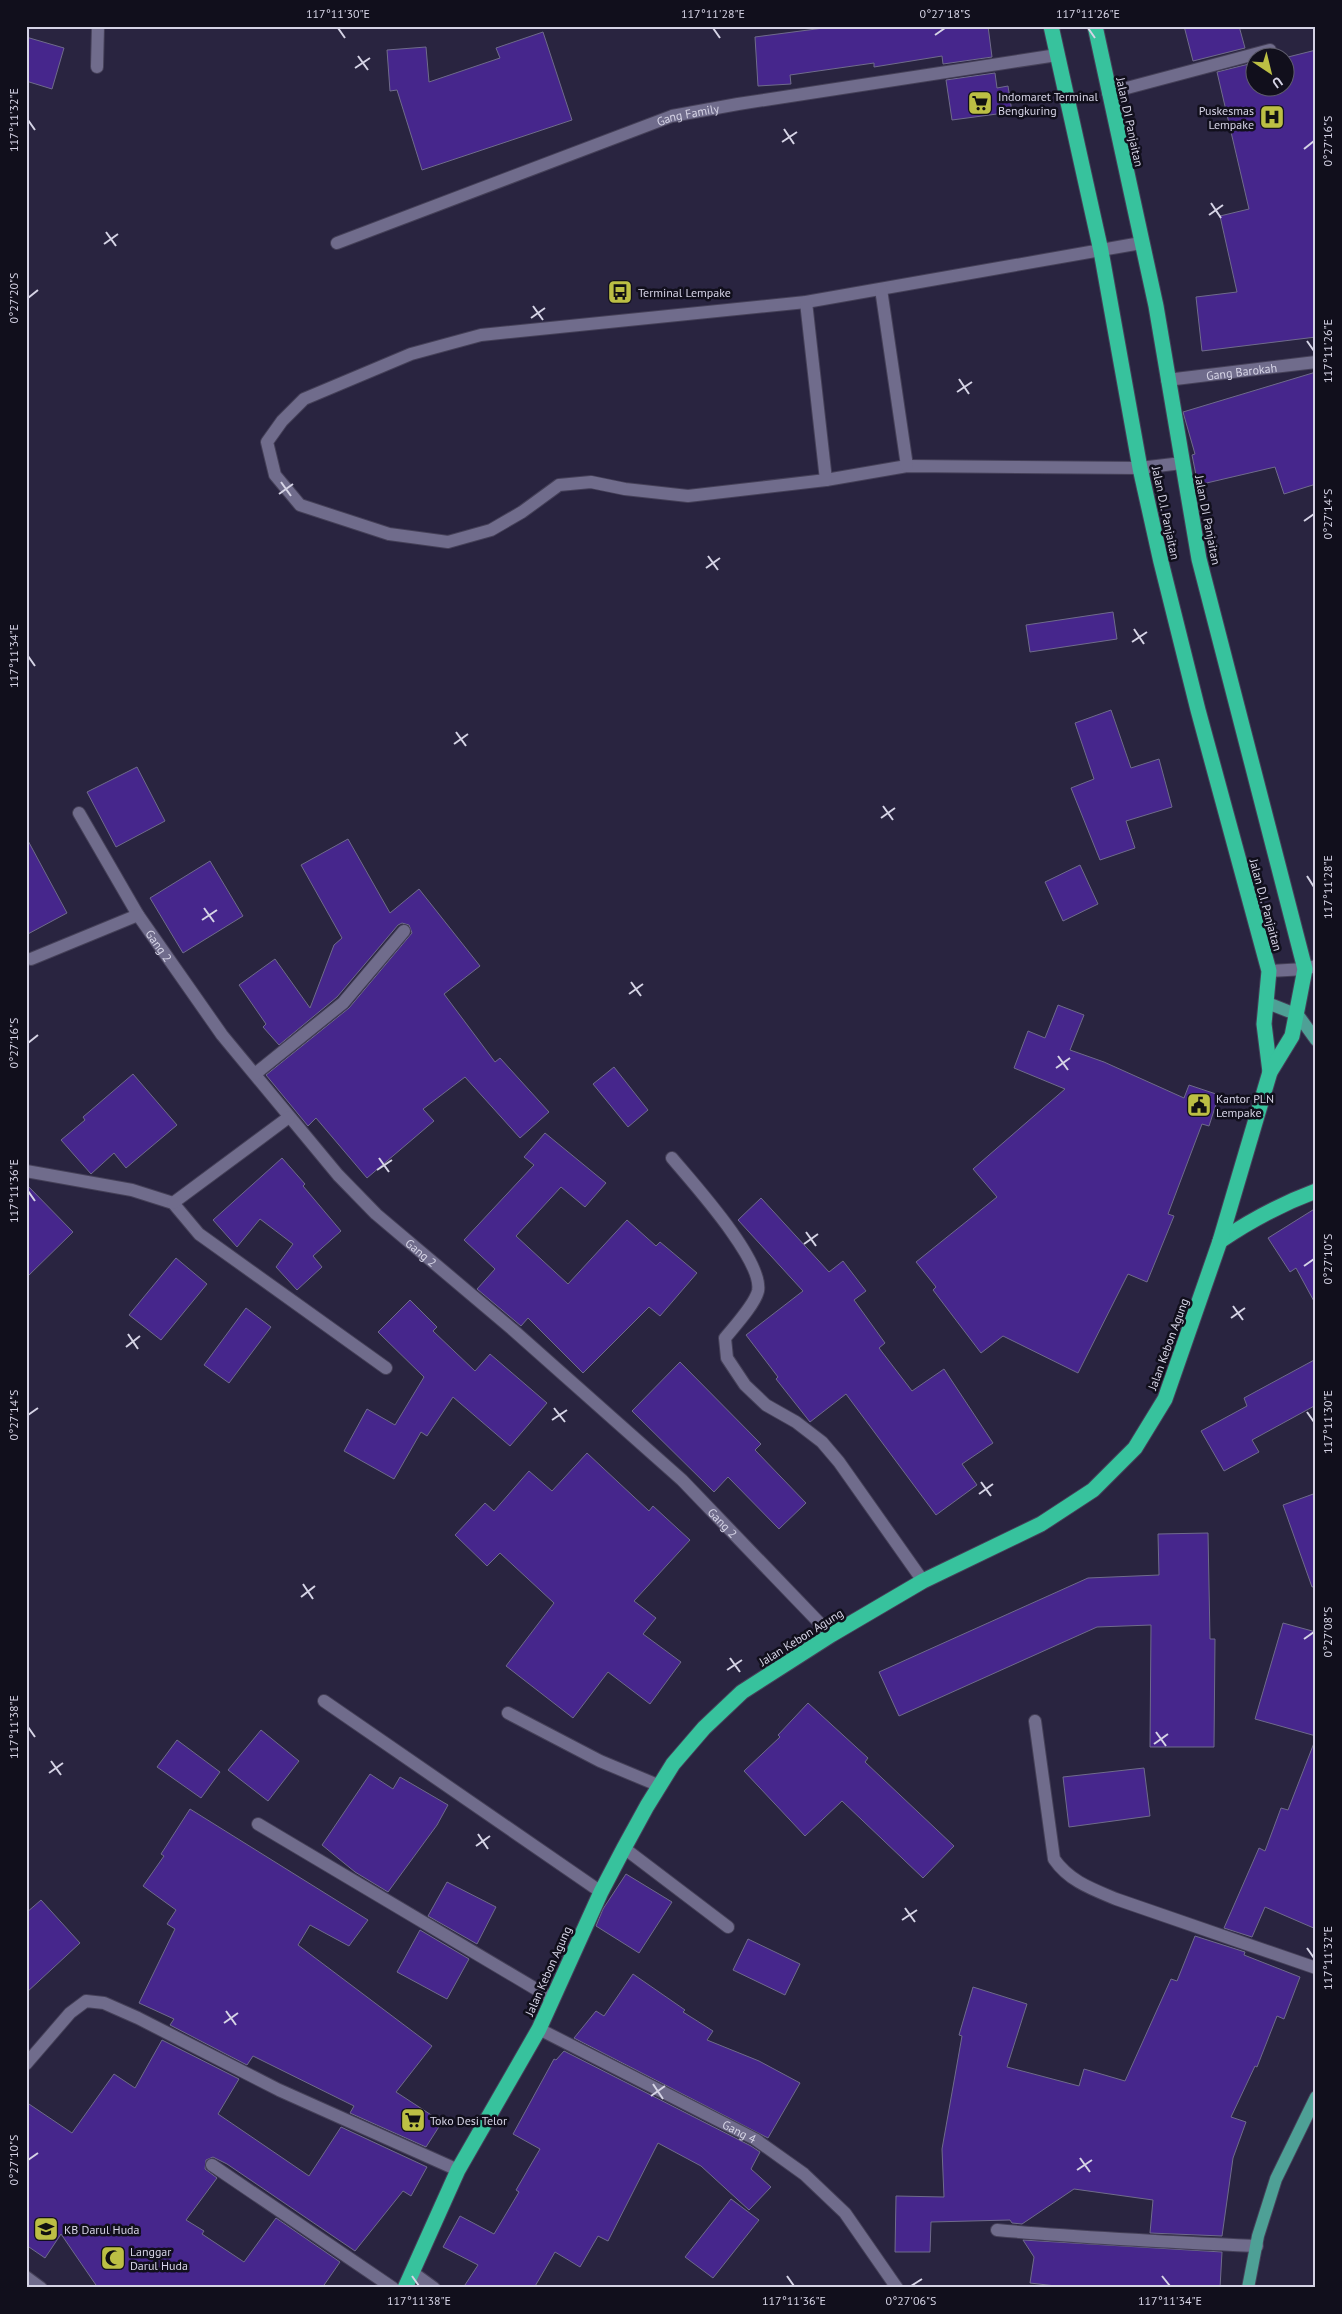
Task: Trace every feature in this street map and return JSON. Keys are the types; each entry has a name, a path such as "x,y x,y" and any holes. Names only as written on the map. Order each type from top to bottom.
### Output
{"highway":[{"name":"Jalan D.I. Panjaitan","path":"1051,26 1101,252 1140,468 1161,562 1269,970 1264,1024 1270,1072"},
{"name":"Jalan DI Panjaitan","path":"1095,26 1108,93 1156,306 1167,380 1199,559 1310,968 1292,1036 1270,1072"},
{"name":"Jalan Kebon Agung","path":"405,2288 458,2170 539,2029 551,1998 624,1848 673,1764 704,1728 742,1692 830,1635 922,1581 1041,1524 1093,1490 1135,1448 1165,1400 1220,1241 1270,1072"},
{"path":"1220,1241 1249,1221 1278,1206 1316,1191"}],"main road":[{"path":"1266,1002 1298,1015 1316,1040"},
{"path":"1248,2288 1257,2246 1276,2179 1316,2097"}],"street":[{"path":"97,67 98,26"},
{"name":"Gang Family","path":"337,243 672,116 738,104 1057,55"},
{"path":"1108,93 1244,57"},
{"path":"1141,243 1101,252 806,302 480,335 411,354 304,399 282,421 267,442 275,475 300,504 389,534 448,542 491,530 522,512 558,485 591,482 625,489 688,496 826,480 907,466 1140,468 1182,463"},
{"path":"881,289 907,466"},
{"path":"806,302 826,480"},
{"name":"Gang Barokah","path":"1167,380 1316,362"},
{"name":"Gang 2","path":"79,813 138,915 222,1035 338,1175 376,1214 512,1329 682,1480 830,1635"},
{"path":"31,959 138,915"},
{"path":"254,1074 343,1003 404,931"},
{"path":"1269,970 1310,968"},
{"path":"173,1203 289,1117"},
{"path":"672,1158 738,1240 758,1279 758,1292 725,1338 727,1358 745,1385 766,1405 796,1422 822,1442 839,1462 922,1581"},
{"path":"26,1171 132,1190 173,1203 199,1234 386,1368"},
{"path":"324,1701 601,1892"},
{"path":"508,1713 600,1761 660,1786"},
{"path":"1035,1721 1054,1859 1062,1871 1084,1886 1116,1899 1316,1968"},
{"path":"258,1824 551,1998"},
{"path":"624,1848 728,1928"},
{"path":"26,2064 70,2013 86,2001 104,2003 138,2018 279,2090 458,2170"},
{"name":"Gang 4","path":"539,2029 755,2139 804,2174 845,2213 898,2288"},
{"path":"212,2165 393,2288"},
{"path":"997,2230 1106,2240 1133,2239 1257,2246"},
{"path":"412,2272 434,2288"},
{"path":"26,2278 41,2288"}],"building":[{"path":"839,26 988,26 992,57 943,64 942,56 874,67 874,63 790,75 791,84 758,86 755,37"},
{"path":"1184,26 1239,26 1245,48 1193,61"},
{"path":"543,32 572,120 422,170 397,90 390,91 387,50 426,47 429,82 500,58 496,48"},
{"path":"26,37 64,48 52,89 26,81"},
{"path":"1316,50 1316,337 1202,351 1196,297 1237,292 1220,216 1249,209 1217,72 1244,65 1244,98 1294,98 1294,56"},
{"name":"Indomaret Terminal Bengkuring","path":"995,73 997,88 1008,86 1012,112 952,120 946,80"},
{"path":"1316,372 1316,484 1284,494 1275,467 1198,485 1192,455 1195,454 1183,412"},
{"path":"1113,612 1117,639 1030,652 1026,625"},
{"path":"1111,710 1131,768 1159,759 1172,807 1126,821 1135,848 1100,860 1071,788 1094,779 1075,723"},
{"path":"137,767 165,821 116,847 87,792"},
{"path":"26,837 67,913 26,935"},
{"path":"348,839 390,913 419,889 480,966 444,994 495,1062 500,1058 549,1112 520,1138 465,1077 423,1109 434,1121 367,1178 316,1118 308,1126 266,1075 349,1008 412,933 409,925 402,923 398,925 337,997 279,1045 263,1027 266,1024 239,985 275,959 310,1008 334,945 342,938 301,865"},
{"path":"210,861 243,916 183,953 150,898"},
{"path":"1080,865 1098,904 1063,921 1045,882"},
{"path":"1058,1005 1084,1015 1070,1050 1104,1062 1184,1098 1189,1085 1219,1095 1209,1126 1202,1124 1168,1214 1174,1216 1147,1282 1128,1274 1078,1373 1003,1336 981,1353 933,1290 936,1287 916,1262 997,1197 973,1169 1065,1089 1014,1068 1028,1031 1045,1038"},
{"path":"614,1067 648,1110 628,1127 593,1084"},
{"path":"133,1074 177,1125 126,1168 114,1153 91,1174 61,1140 85,1120 83,1117"},
{"path":"545,1133 606,1183 585,1207 561,1187 516,1236 568,1284 627,1220 656,1246 660,1242 697,1273 660,1316 649,1307 583,1373 528,1318 521,1326 477,1289 495,1269 464,1240 534,1165 524,1157"},
{"path":"282,1158 305,1184 303,1186 341,1231 313,1256 322,1267 297,1290 276,1267 293,1244 260,1219 237,1247 213,1220"},
{"path":"26,1184 73,1232 26,1278"},
{"path":"761,1198 829,1272 843,1261 866,1291 854,1300 885,1343 879,1348 912,1391 944,1369 993,1443 962,1464 977,1485 936,1515 846,1394 810,1422 776,1379 778,1377 746,1335 803,1291 738,1220"},
{"path":"1316,1208 1316,1305 1296,1268 1290,1272 1268,1238"},
{"path":"176,1258 207,1284 161,1340 129,1315"},
{"path":"410,1300 437,1327 433,1331 475,1371 490,1354 547,1403 510,1446 453,1397 427,1436 421,1432 394,1479 344,1451 367,1409 395,1425 424,1377 378,1332"},
{"path":"246,1308 271,1327 229,1383 204,1365"},
{"path":"1316,1359 1316,1405 1252,1440 1259,1452 1224,1471 1201,1431 1247,1406 1244,1398"},
{"path":"680,1362 761,1444 755,1450 806,1503 779,1529 728,1477 714,1492 632,1411"},
{"path":"587,1453 649,1511 653,1506 690,1540 634,1601 656,1618 643,1634 681,1662 650,1704 608,1672 573,1718 506,1666 554,1603 500,1553 487,1566 455,1535 485,1503 494,1511 529,1471 552,1491"},
{"path":"1316,1493 1316,1586 1312,1587 1283,1505"},
{"path":"1208,1533 1210,1639 1215,1639 1214,1747 1150,1747 1151,1625 1097,1627 899,1716 879,1672 1088,1578 1159,1575 1158,1534"},
{"path":"1283,1623 1316,1632 1316,1736 1255,1719"},
{"path":"808,1703 868,1758 865,1762 954,1846 923,1878 842,1801 805,1836 744,1771 780,1737 778,1735"},
{"path":"261,1730 299,1761 268,1801 228,1770"},
{"path":"177,1740 220,1772 201,1798 157,1767"},
{"path":"1314,1743 1316,1743 1316,1929 1265,1907 1252,1937 1224,1928 1259,1848 1265,1851 1281,1808 1288,1810"},
{"path":"1144,1768 1150,1816 1069,1827 1063,1777"},
{"path":"370,1774 393,1789 400,1777 448,1805 437,1825 388,1892 355,1872 322,1845"},
{"path":"190,1809 368,1920 349,1946 310,1925 298,1945 432,2046 396,2092 442,2122 426,2147 350,2113 354,2106 253,2056 247,2065 170,2025 174,2019 139,2003 175,1929 167,1924 176,1910 143,1886 164,1856 161,1854"},
{"path":"626,1874 672,1902 639,1953 596,1926 603,1909"},
{"path":"447,1882 496,1907 477,1944 428,1916"},
{"path":"41,1900 80,1943 26,1993 26,1913"},
{"path":"420,1930 469,1959 447,1999 397,1972"},
{"path":"1195,1936 1245,1952 1244,1955 1300,1977 1284,2019 1277,2016 1257,2067 1255,2066 1231,2117 1246,2122 1233,2158 1222,2236 1150,2233 1153,2200 1074,2189 1022,2224 1012,2223 1010,2220 931,2222 930,2252 895,2252 896,2196 944,2197 942,2149 962,2036 959,2035 973,1987 1027,2004 1007,2067 1079,2086 1084,2069 1125,2081 1171,1979 1177,1981"},
{"path":"748,1939 800,1964 785,1995 733,1970"},
{"path":"633,1974 685,2010 683,2012 713,2031 707,2040 759,2061 800,2083 768,2138 574,2038 596,2011 604,2016"},
{"path":"162,2040 239,2079 218,2114 309,2176 341,2127 427,2167 411,2196 403,2191 355,2251 227,2164 213,2157 206,2160 205,2169 217,2178 186,2220 204,2231 202,2234 244,2262 276,2218 340,2262 322,2288 98,2288 61,2234 45,2258 26,2245 26,2102 72,2133 114,2074 135,2088"},
{"path":"564,2051 751,2146 760,2152 751,2169 771,2187 749,2210 701,2166 658,2143 608,2241 598,2236 580,2267 555,2252 534,2288 463,2288 478,2265 443,2247 460,2216 494,2234 519,2192 516,2190 540,2149 513,2134 554,2059 556,2060"},
{"path":"731,2199 759,2220 713,2278 685,2257"},
{"path":"1023,2240 1222,2252 1220,2288 1073,2288 1030,2283 1034,2257"}],"place":[{"name":"Indomaret Terminal Bengkuring","path":"980,103"},
{"name":"Puskesmas Lempake","path":"1272,117"},
{"name":"Terminal Lempake","path":"620,292"},
{"name":"Kantor PLN Lempake","path":"1199,1105"},
{"name":"Toko Desi Telor","path":"413,2120"},
{"name":"KB Darul Huda","path":"46,2229"},
{"name":"Langgar Darul Huda","path":"113,2258"}]}
